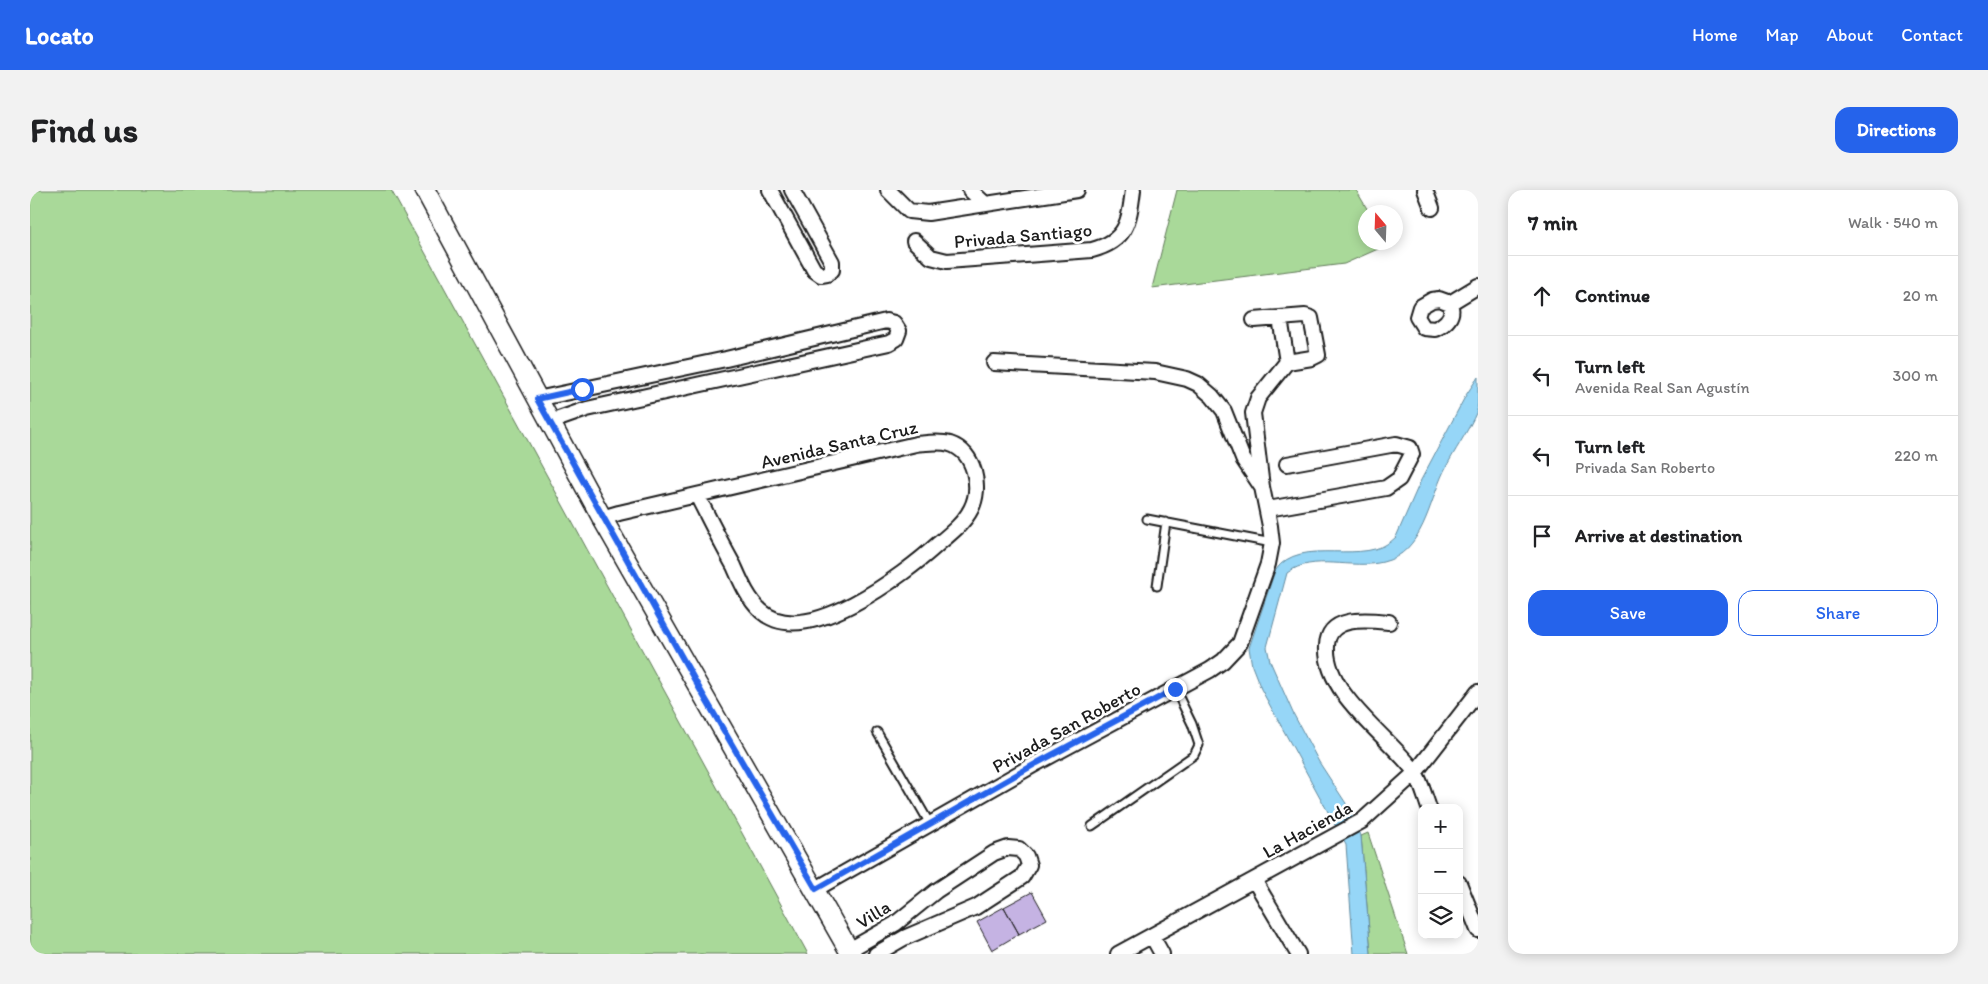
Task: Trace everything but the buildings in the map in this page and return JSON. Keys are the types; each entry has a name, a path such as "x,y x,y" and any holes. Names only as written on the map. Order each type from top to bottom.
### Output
{"main road":[{"path":"425,190 602,518 816,889 850,952"}],"street":[{"path":"771,190 814,270 821,275 827,274 832,270 832,262 792,190"},
{"path":"888,190 902,206 917,213 1071,191"},
{"path":"970,190 984,203"},
{"name":"Privada Santiago","path":"914,241 931,257 947,261 1092,250 1111,244 1124,230 1130,215 1133,190"},
{"path":"1425,190 1432,208"},
{"path":"1450,303 1478,286"},
{"path":"1254,320 1280,318 1309,316 1313,322 1319,348 1318,355 1314,358 1287,362 1280,318"},
{"path":"537,399 726,359 886,321 894,323 899,331 896,339 889,343 731,376 588,409 550,422"},
{"path":"726,359 731,376"},
{"name":"Privada San Roberto","path":"816,889 1224,661 1240,643 1264,579 1272,543 1268,509 1262,486 1254,421 1254,405 1287,362"},
{"name":"Privada San Roberto","path":"994,363 1155,372 1187,379 1198,384 1212,396 1224,411 1243,459 1262,486"},
{"name":"Avenida Santa Cruz","path":"602,518 697,495 916,444 937,442 952,445 969,460 976,475 977,492 972,509 959,526 912,567 867,598 821,617 795,622 779,621 762,612 749,596 697,495"},
{"path":"1268,509 1386,488 1399,479 1412,454 1410,448 1396,444 1287,464"},
{"path":"1389,622 1349,622 1335,627 1327,640 1328,659 1334,678 1346,694 1415,773 1427,804"},
{"name":"La Hacienda","path":"1118,954 1362,821 1415,773 1478,692"},
{"name":"Villa","path":"850,952 916,908 936,891 994,853 1008,848 1019,849 1026,856 1028,865 1022,876 976,907 880,951"},
{"path":"1254,880 1298,954"},
{"path":"1463,893 1478,930"},
{"path":"916,908 928,928"},
{"path":"876,935 880,951"},
{"path":"1152,936 1162,954"}],"lane":[{"path":"1147,519 1272,543"},
{"path":"1157,586 1166,522"},
{"path":"1092,826 1194,754 1199,745 1192,724 1175,689"},
{"path":"877,732 930,824"}],"green space":[{"path":"30,190 391,190 808,954 30,954"},
{"path":"1177,190 1356,190 1365,205 1358,205 1358,250 1376,250 1344,264 1152,288"},
{"path":"1368,833 1408,954 1371,954 1361,836"}],"water":[{"path":"1478,377 1477,411 1444,471 1423,525 1416,537 1396,557 1383,562 1371,564 1309,564 1297,567 1287,573 1267,647 1270,661 1293,713 1319,762 1349,808 1361,836 1371,954 1354,954 1346,845 1261,689 1252,666 1249,648 1275,571 1286,560 1300,554 1316,552 1368,550 1383,546 1396,537 1421,480 1466,395"}],"route":[{"path":"582,389 537,399 602,518 816,889 1037,763 1175,689"}]}
